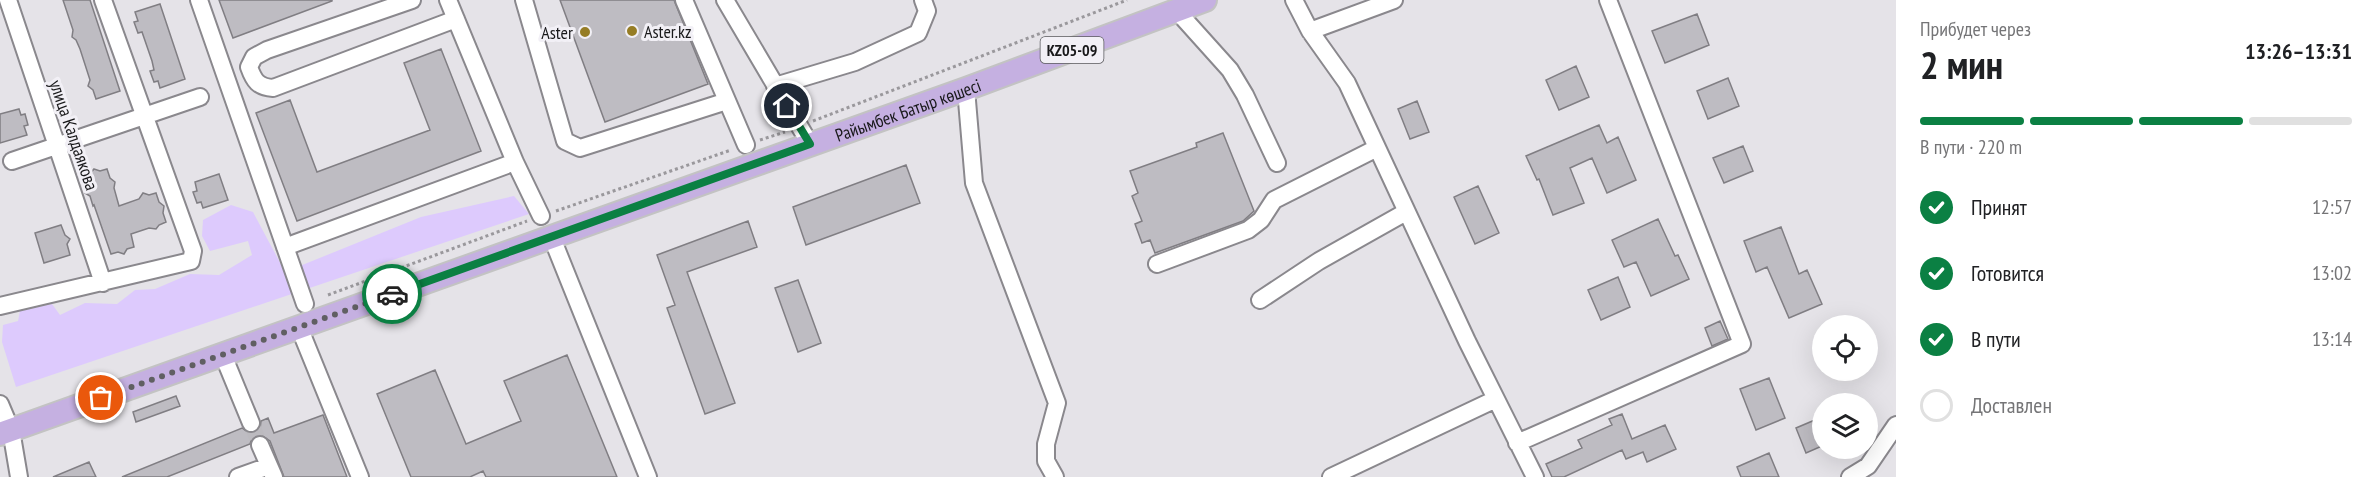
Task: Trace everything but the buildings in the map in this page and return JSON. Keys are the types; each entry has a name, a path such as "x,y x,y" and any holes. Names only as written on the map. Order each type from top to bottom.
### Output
{"main road":[{"name":"Райымбек Батыр көшесі","path":"5,432 552,238 805,135 966,89 1205,0"}],"street":[{"name":"улица Калдаякова","path":"8,0 103,283"},
{"path":"0,306 191,261 193,250 103,0"},
{"path":"199,0 305,304"},
{"path":"412,0 267,50 254,57 249,67 254,80 262,87 273,88 456,19"},
{"path":"448,0 515,162 541,216"},
{"path":"524,0 565,141 580,148 727,101"},
{"path":"684,0 746,145"},
{"path":"725,0 805,135"},
{"path":"775,86 855,62 918,33 927,11 923,0"},
{"path":"1294,0 1310,32 1347,83 1535,477"},
{"path":"1310,32 1394,0"},
{"path":"1517,443 1742,344 1608,0"},
{"path":"1177,11 1230,70 1245,95 1277,163"},
{"path":"966,89 974,183 1057,404 1046,444 1046,461 1054,477"},
{"path":"12,161 200,97"},
{"path":"1157,264 1248,230 1261,220 1274,200 1377,148"},
{"path":"285,246 515,162"},
{"path":"1260,300 1319,261 1407,212"},
{"path":"552,238 648,477"},
{"path":"299,327 360,477"},
{"path":"223,355 251,423"},
{"path":"1331,477 1496,399"},
{"path":"0,404 5,432 19,477"},
{"path":"1850,477 1868,466 1896,425"},
{"path":"238,477 271,471 260,445"}],"path":[{"path":"305,304 541,216 746,145 805,135 1127,0"}],"shaded area":[{"path":"514,196 529,214 16,387 2,342 3,325 18,321 20,311 52,304 60,315 85,303 117,304 135,290 155,289 190,274 219,275 252,255 248,241 210,251 202,236 203,220 231,205 253,212 285,272 421,217"}],"tunnel":[{"path":"251,423 260,445"}],"way so far":[{"path":"101,398 392,294"}],"place":[{"name":"Aster.kz","path":"632,31"},
{"name":"Aster","path":"585,32"}],"route":[{"path":"392,294 810,144 787,106"}]}
